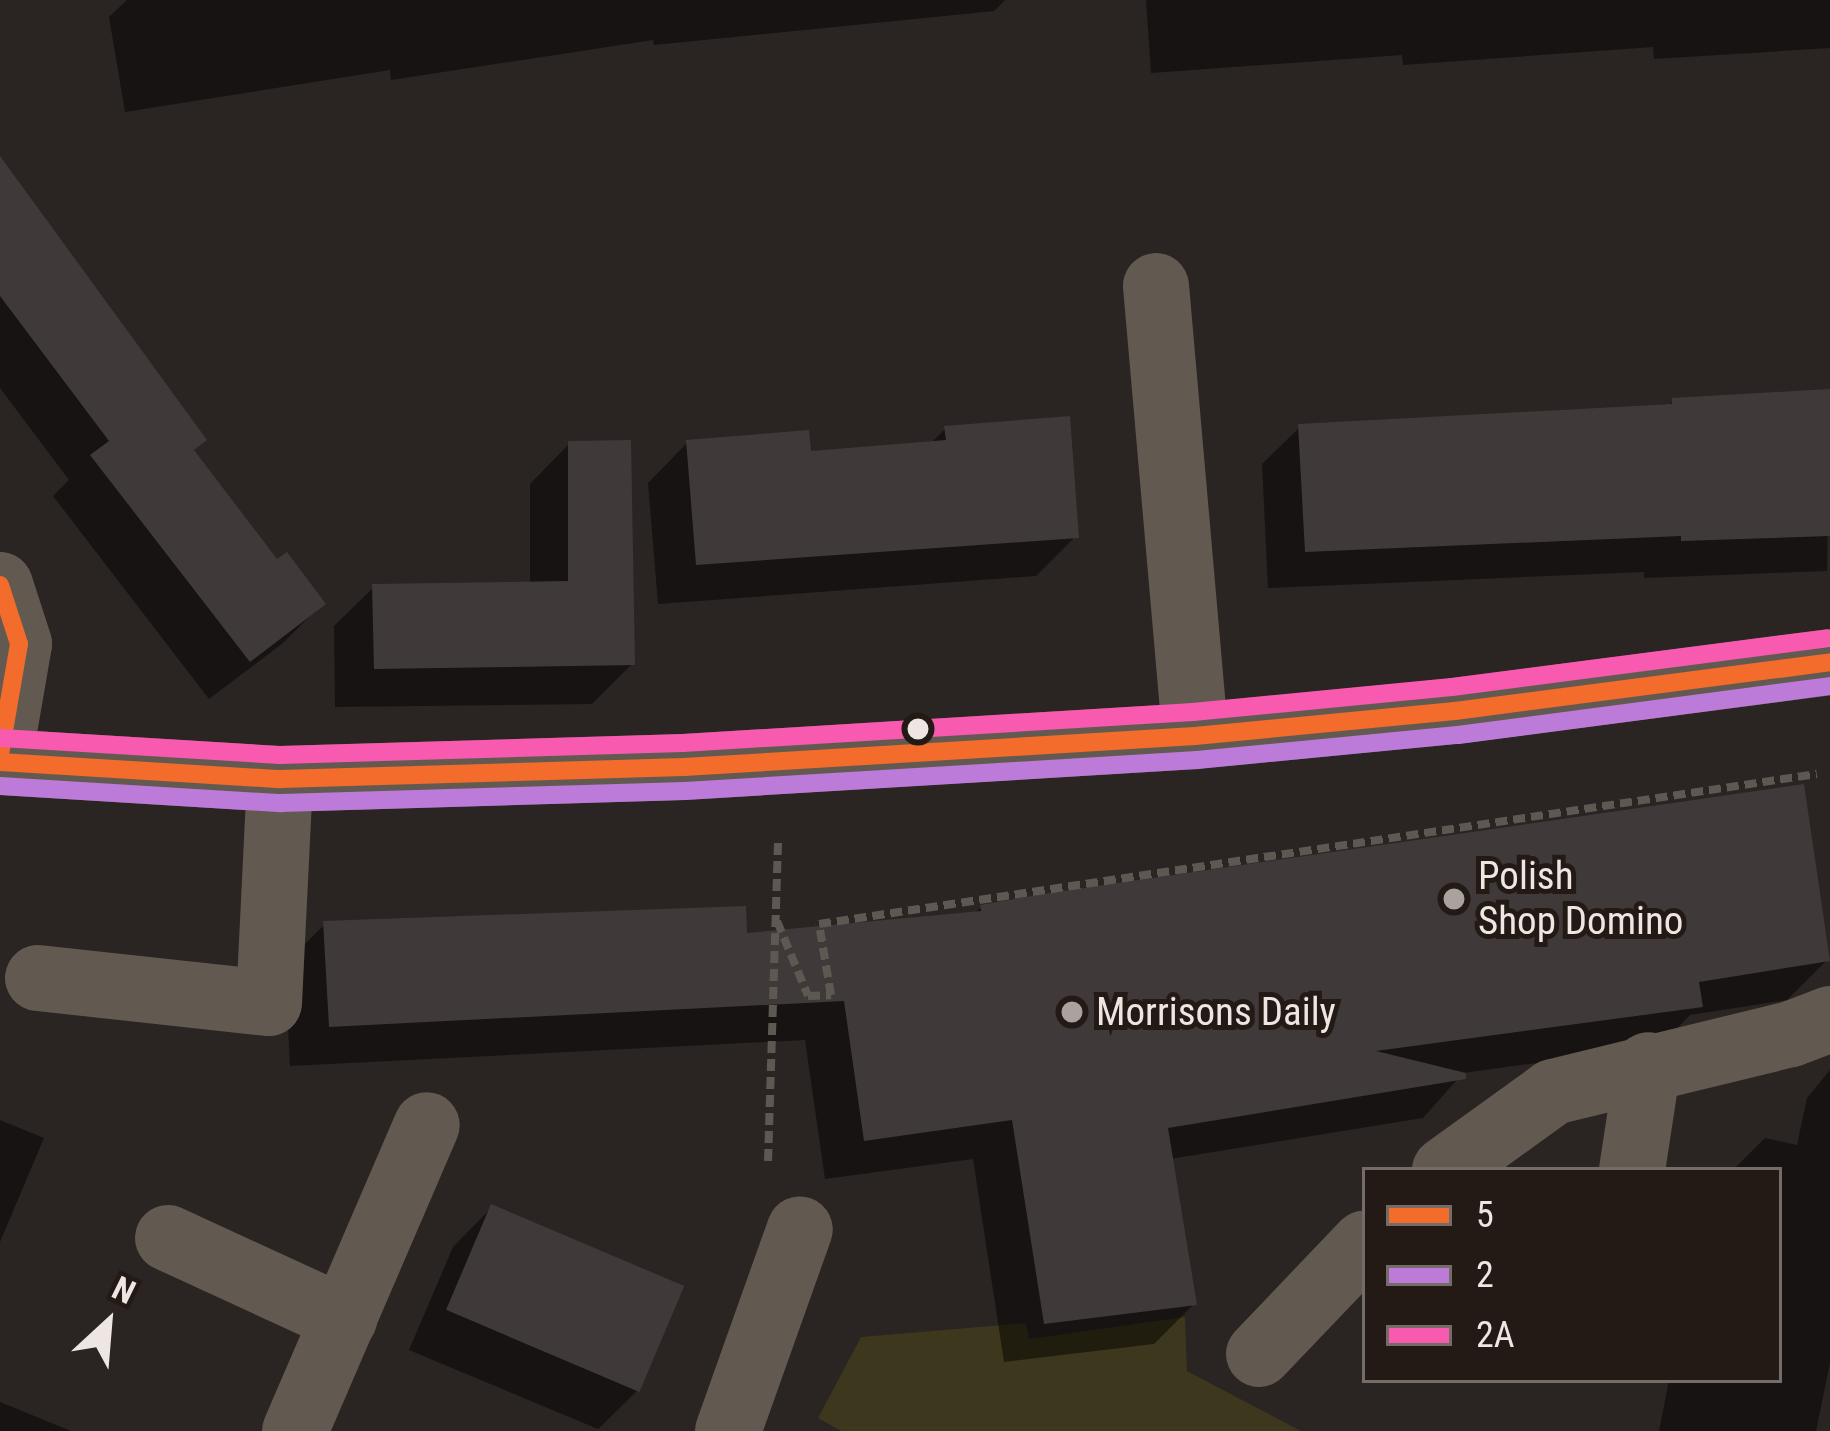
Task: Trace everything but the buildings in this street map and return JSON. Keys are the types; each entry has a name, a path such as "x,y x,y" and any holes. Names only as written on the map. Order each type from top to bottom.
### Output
{"street":[{"path":"1156,286 1196,736"},
{"path":"0,585 19,644 0,758 280,779 777,760 1196,736 1455,711 1830,662"},
{"path":"38,978 269,1003 280,779"},
{"path":"1449,1167 1553,1092 1648,1065 1791,1034 1830,1019"},
{"path":"1632,1167 1648,1065"},
{"path":"295,1431 427,1125"},
{"path":"728,1431 780,1205"},
{"path":"168,1238 344,1319"},
{"path":"1259,1354 1362,1246"}],"path":[{"path":"777,760 777,921 768,1159 780,1205"},
{"path":"777,921 808,997 831,994 819,924 1816,774"}],"shaded area":[{"path":"1185,1317 1187,1371 1301,1431 841,1431 818,1418 861,1337 1026,1323 1029,1339"}],"transit line":[{"name":"5","path":"0,585 19,644 0,754"},
{"name":"2A","path":"1,738 280,755 683,743 1193,712 1452,687 1827,638"},
{"name":"5","path":"0,762 280,779 684,767 1195,736 1455,711 1830,662"},
{"name":"2","path":"0,786 281,803 685,791 1197,760 1458,735 1830,686"}],"place":[{"name":"Polish Shop Domino","path":"1454,899"},
{"name":"Morrisons Daily","path":"1072,1012"}]}
